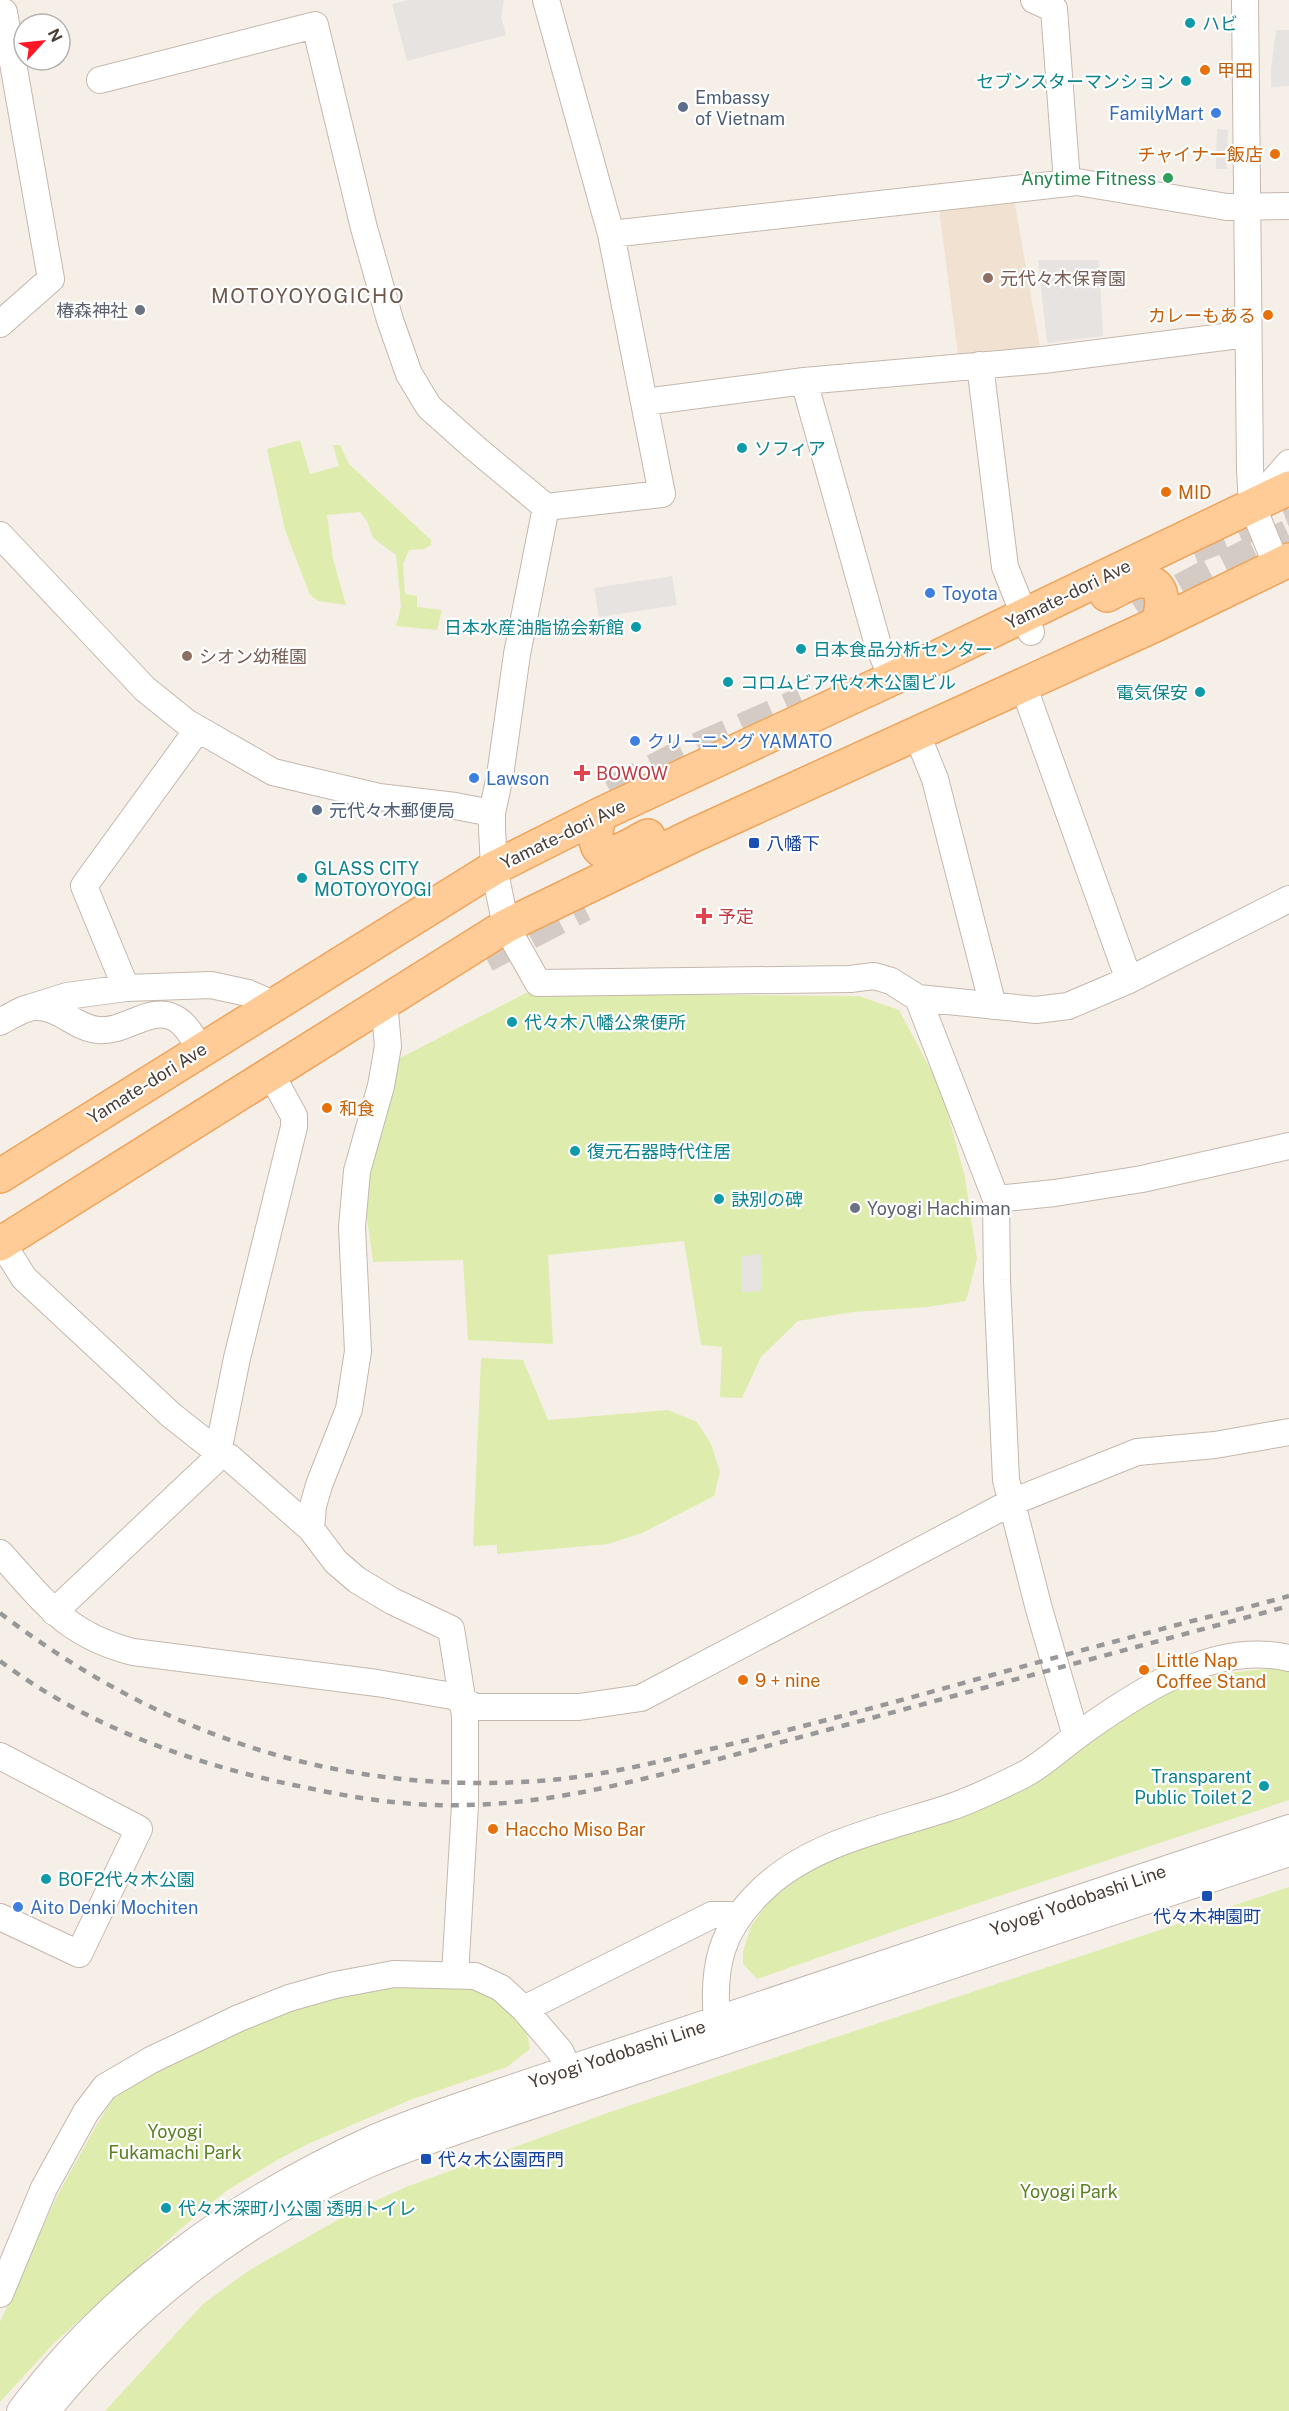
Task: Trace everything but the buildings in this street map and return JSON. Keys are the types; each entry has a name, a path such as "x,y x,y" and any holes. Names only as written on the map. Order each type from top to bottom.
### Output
{"main road":[{"name":"Yamate-dori Ave","path":"0,1176 200,1049 494,868 601,814 923,664 1027,624 1252,505 1289,488"},
{"path":"1,1243 507,926 694,835 1157,624 1283,563"},
{"path":"1027,624 1144,580 1153,584 1160,591 1163,608 1157,624"},
{"path":"601,814 595,832 596,841 607,853 614,852 687,818 790,793"}],"street":[{"path":"100,80 315,26 364,228 390,320 409,374 429,407 546,507 662,494 611,234 546,0"},
{"path":"1034,0 1054,9 1067,182"},
{"path":"1245,0 1247,334 1252,505 1283,563"},
{"path":"0,12 4,12 51,279 0,324"},
{"path":"611,234 1067,182 1227,207 1289,206"},
{"path":"645,402 804,381 1044,360 1247,334"},
{"path":"980,365 1005,567 1027,624"},
{"path":"804,381 878,645 893,679"},
{"path":"1252,505 1289,463"},
{"path":"546,507 517,654 500,776 492,813 494,868 507,926 538,983 849,979 874,976 891,981 918,998 1036,1010 1068,1006 1129,980 1289,899"},
{"path":"0,535 145,689 198,729 273,771 379,797 492,813"},
{"path":"1023,685 1129,980"},
{"path":"126,988 84,886 198,729"},
{"path":"916,732 935,779 993,1006"},
{"path":"0,1022 32,1007 67,996 126,988 210,984 248,993 273,1004"},
{"path":"918,998 996,1199 1005,1468 1010,1503 1076,1736"},
{"path":"311,1529 318,1485 350,1409 358,1351 352,1227 357,1171 381,1086 387,1046 384,1001"},
{"path":"32,1007 49,1008 82,1026 97,1030 121,1028 153,1014 164,1014 180,1020 200,1049"},
{"path":"54,1612 213,1462 218,1452 237,1358 294,1128 294,1116 271,1074"},
{"path":"996,1199 1055,1193 1142,1179 1289,1146"},
{"path":"1,1243 24,1278 171,1415 218,1452 229,1457 311,1529 336,1562 357,1580 392,1601 451,1629 465,1716 465,1806 456,1975"},
{"path":"0,1553 54,1612 73,1627 96,1640 133,1652 377,1683 452,1696 476,1707 579,1707 641,1698 1010,1503 1137,1452 1215,1445 1289,1432"},
{"path":"717,2021 715,1975 722,1947 740,1915 762,1890 783,1872 860,1835 951,1807 1025,1774 1076,1736 1175,1675 1217,1659 1249,1653 1289,1658"},
{"path":"0,1756 139,1829 79,1954 0,1917"},
{"name":"Yoyogi Yodobashi Line","path":"20,2411 71,2350 158,2268 209,2230 255,2201 322,2163 375,2138 419,2120 1289,1828"},
{"name":"Yoyogi Yodobashi Line","path":"47,2411 120,2330 172,2285 220,2249 273,2214 368,2165 425,2142 509,2113 1289,1853"},
{"path":"524,2009 712,1915 740,1915"},
{"path":"0,2294 44,2188 86,2112 105,2087 151,2060 239,2018 289,1998 335,1985 394,1974 475,1976 501,1988 524,2009 560,2051 570,2070"}],"shaded area":[{"path":"408,0 504,0 501,17 506,35 407,61 392,4"},
{"path":"1276,30 1289,30 1289,86 1271,87"},
{"path":"1217,129 1228,130 1227,169 1216,169"},
{"name":"元代々木保育園","path":"1014,199 1040,347 958,355 939,209"},
{"path":"1038,260 1099,260 1103,336 1047,343"},
{"path":"672,576 677,605 599,617 594,588"},
{"path":"761,1254 762,1291 742,1292 742,1256"}],"green space":[{"path":"300,440 310,474 339,466 333,445 340,445 349,464 431,540 431,545 424,549 409,550 403,564 405,594 417,596 417,607 442,610 437,630 396,626 401,607 396,555 373,538 367,521 360,512 327,515 333,559 346,605 318,601 310,595 285,530 267,449"},
{"path":"526,993 859,996 899,1010 941,1089 965,1177 977,1259 966,1301 928,1307 853,1312 798,1321 761,1357 742,1398 720,1397 722,1347 701,1345 684,1241 548,1255 553,1344 468,1340 463,1260 373,1262 365,1204 374,1148 400,1058"},
{"path":"481,1358 523,1360 548,1420 668,1410 697,1422 711,1444 720,1472 714,1496 642,1533 608,1544 497,1554 497,1545 473,1546"},
{"path":"1274,1668 1289,1671 1289,1800 757,1979 743,1964 743,1951 751,1926 769,1901 822,1862 944,1818 964,1816 1018,1793 1044,1778 1062,1760 1124,1718 1181,1686 1210,1677"},
{"name":"Yoyogi Park","path":"1289,1887 1289,2411 105,2411 203,2304 248,2271 355,2210 406,2187 610,2112"},
{"name":"Yoyogi Fukamachi Park","path":"449,1986 480,1991 506,2007 526,2029 530,2049 507,2067 410,2100 310,2143 226,2191 55,2342 0,2402 0,2322 57,2196 113,2099 145,2076 202,2046 337,1993 379,1987"}],"tunnel":[{"path":"1192,548 1289,510"},
{"path":"1140,615 1232,563 1289,536"},
{"path":"611,793 678,758 803,703"},
{"path":"485,956 583,905"}],"railway":[{"path":"0,1613 61,1656 123,1693 187,1723 253,1748 321,1766 391,1778 463,1783 560,1779 647,1764 835,1718 1289,1596"},
{"path":"0,1661 35,1685 108,1725 147,1742 226,1768 267,1779 367,1799 426,1805 491,1804 566,1795 663,1774 1289,1606"}],"place":[{"name":"ハビ","path":"1190,23"},
{"name":"甲田","path":"1205,70"},
{"name":"セブンスターマンション","path":"1186,81"},
{"name":"Embassy of Vietnam","path":"683,107"},
{"name":"FamilyMart","path":"1216,113"},
{"name":"チャイナー飯店","path":"1275,154"},
{"name":"Anytime Fitness","path":"1168,178"},
{"name":"元代々木保育園","path":"988,278"},
{"name":"椿森神社","path":"140,310"},
{"name":"カレーもある","path":"1268,315"},
{"name":"ソフィア","path":"742,448"},
{"name":"MID","path":"1166,492"},
{"name":"Toyota","path":"930,593"},
{"name":"日本水産油脂協会新館","path":"636,627"},
{"name":"日本食品分析センター","path":"801,649"},
{"name":"シオン幼稚園","path":"187,656"},
{"name":"コロムビア代々木公園ビル","path":"728,682"},
{"name":"電気保安","path":"1200,692"},
{"name":"クリーニング YAMATO","path":"635,741"},
{"name":"BOWOW","path":"582,773"},
{"name":"Lawson","path":"474,778"},
{"name":"元代々木郵便局","path":"317,810"},
{"name":"八幡下","path":"754,843"},
{"name":"GLASS CITY MOTOYOYOGI","path":"302,878"},
{"name":"予定","path":"704,916"},
{"name":"代々木八幡公衆便所","path":"512,1022"},
{"name":"和食","path":"327,1108"},
{"name":"復元石器時代住居","path":"575,1151"},
{"name":"訣別の碑","path":"719,1199"},
{"name":"Yoyogi Hachiman","path":"855,1208"},
{"name":"Little Nap Coffee Stand","path":"1144,1670"},
{"name":"9 + nine","path":"743,1680"},
{"name":"Transparent Public Toilet 2","path":"1264,1786"},
{"name":"Haccho Miso Bar","path":"493,1829"},
{"name":"BOF2代々木公園","path":"46,1879"},
{"name":"代々木神園町","path":"1207,1896"},
{"name":"Aito Denki Mochiten","path":"18,1907"},
{"name":"代々木公園西門","path":"426,2159"},
{"name":"代々木深町小公園 透明トイレ","path":"166,2208"}],"district":[{"name":"MOTOYOYOGICHO","path":"308,296"}]}
